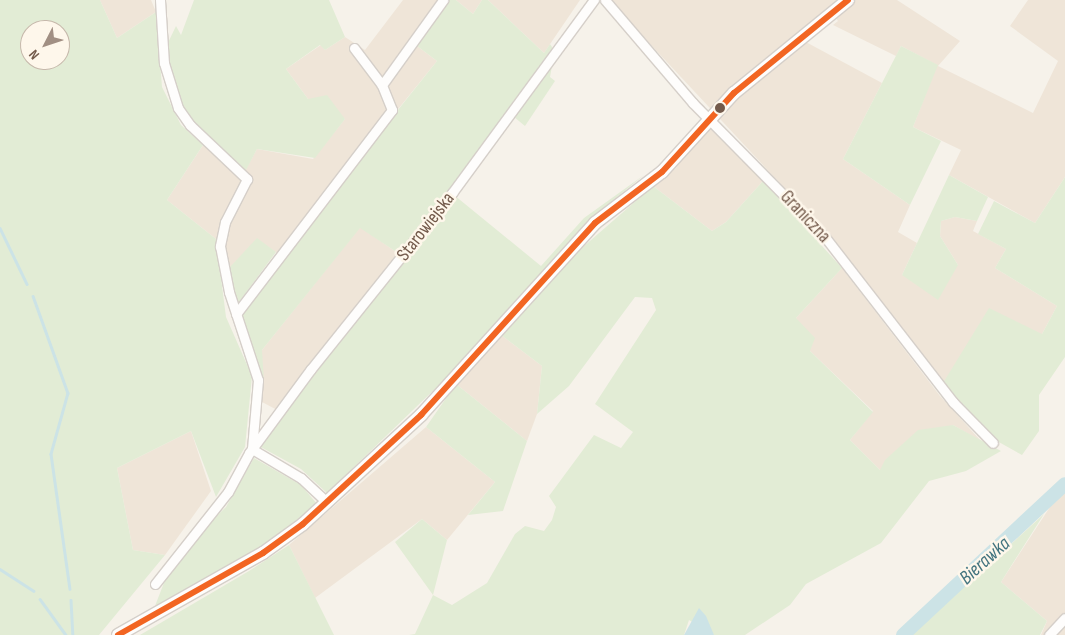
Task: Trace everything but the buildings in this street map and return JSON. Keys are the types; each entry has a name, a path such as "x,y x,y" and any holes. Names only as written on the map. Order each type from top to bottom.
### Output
{"main road":[{"path":"118,635 267,550 327,502 421,415 586,231 668,167 719,107 848,0"}],"street":[{"name":"Starowiejska","path":"160,0 164,63 180,112 247,179 220,239 236,314 258,380 252,449"},
{"path":"382,85 443,0"},
{"name":"Starowiejska","path":"154,584 224,498 252,449 446,200 594,0"},
{"name":"Graniczna","path":"604,0 709,119 825,237 953,402 994,443"},
{"path":"236,314 392,110 382,85 354,48"},
{"path":"252,449 301,478 327,502"},
{"path":"1049,635 1065,618"}],"shaded area":[{"path":"100,0 151,0 156,12 117,38"},
{"path":"403,0 448,0 417,46 437,61 280,255 257,239 230,268 217,255 216,239 167,200 207,139 246,169 257,149 313,159 345,119 308,99 286,69 321,45 325,50 345,37 365,50"},
{"path":"456,0 482,0 473,14"},
{"path":"488,0 580,0 544,53"},
{"path":"609,0 897,0 960,41 938,66 1033,113 1058,61 1010,26 1028,0 1065,0 1065,177 1035,223 949,175 961,150 913,127 937,65 901,46 896,56 833,25 838,21 835,17 804,41 882,83 843,159 910,205 898,232 917,243 902,275 958,265 940,236 941,221 955,217 977,221 973,231 1006,249 995,268 1057,306 1042,334 943,383 833,240"},
{"path":"709,123 763,181 726,222 712,231 653,186 676,168"},
{"path":"360,227 405,258 281,412 262,402 262,350"},
{"path":"842,268 940,396 981,441 953,425 881,471 850,440 873,411 810,351 796,318"},
{"path":"501,335 542,366 537,414 527,441 456,384"},
{"path":"426,427 495,482 447,540 422,519 315,598 289,545"},
{"path":"191,431 211,491 165,555 133,550 117,468"},
{"path":"1065,484 1065,635 1041,635 1047,621 1001,582"}],"green space":[{"path":"0,0 100,0 117,38 156,12 162,87 181,125 203,145 167,200 216,239 226,317 252,376 245,447 216,497 191,431 117,468 133,550 165,555 99,635 0,635"},
{"path":"194,0 329,0 345,37 325,50 320,45 286,69 308,99 327,95 345,119 315,158 257,149 246,170 207,139 181,109 164,51 176,26 181,35"},
{"path":"448,0 456,0 473,14 482,0 488,0 544,53 550,44 554,50 401,255 360,228 262,350 264,382 239,320 247,299 437,61 417,46"},
{"path":"901,46 938,65 913,127 941,141 910,205 843,159"},
{"path":"552,66 550,77 555,81 525,126 514,117"},
{"path":"644,175 595,215 441,383 327,493 301,469 259,446 454,195 541,266 584,218"},
{"path":"949,175 988,197 977,221 955,217 941,221 940,236 958,265 938,300 902,275"},
{"path":"1065,177 1065,357 1039,395 1039,431 1022,455 997,441 943,383 989,308 1042,334 1057,306 995,268 1006,249 978,234 994,201 1035,223"},
{"path":"763,181 842,268 796,318 815,338 810,351 873,412 850,440 880,470 885,460 918,430 953,425 1001,451 966,471 929,481 881,543 806,584 790,605 745,635 714,635 689,620 684,635 409,635 415,634 433,595 452,605 487,583 515,534 525,526 544,531 552,520 556,507 549,496 594,435 621,448 633,432 595,404 656,310 652,298 635,297 569,386 537,414 542,366 501,335 567,261 653,186 712,231 726,222"},
{"path":"257,238 276,252 236,306 227,264 230,267"},
{"path":"456,384 527,441 503,511 468,515 495,482 426,427"},
{"path":"254,458 301,485 317,504 245,560 155,606 174,557 226,507"},
{"path":"1044,514 1001,582 1047,621 1040,635 911,635"},
{"path":"422,519 447,540 433,595 395,542"},
{"path":"289,545 334,635 140,635 249,571"}],"water":[{"path":"699,608 706,616 714,635 684,635"}],"waterway":[{"path":"0,228 27,284"},
{"path":"33,296 68,393 51,454 70,589"},
{"name":"Bierawka","path":"903,635 1065,484"},
{"path":"0,569 34,591"},
{"path":"40,599 66,635"},
{"path":"71,600 73,635"}],"transit line":[{"path":"118,635 263,553 303,524 421,415 595,223 662,172 734,93 848,0"}]}
